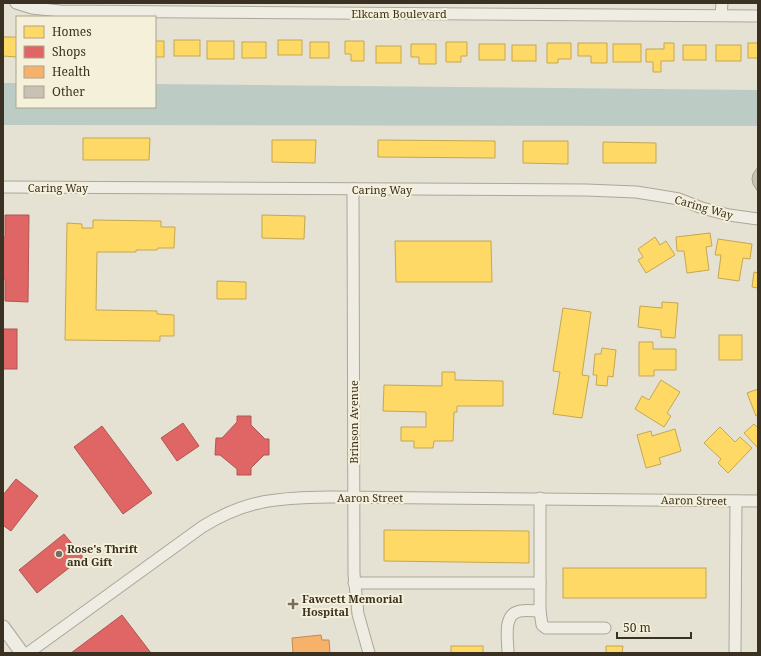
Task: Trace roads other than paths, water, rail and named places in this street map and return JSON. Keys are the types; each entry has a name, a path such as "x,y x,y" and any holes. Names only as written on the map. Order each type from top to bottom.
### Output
{"street":[{"name":"Elkcam Boulevard","path":"16,3 32,8 60,7 758,16"},
{"path":"722,3 722,15"},
{"name":"Caring Way","path":"3,187 586,190 636,192 680,199 702,208 729,215 758,219"},
{"name":"Brinson Avenue","path":"353,189 354,583 358,614 370,653"},
{"name":"Aaron Street","path":"28,653 200,529 218,517 245,505 275,499 320,497 758,501"},
{"path":"540,498 540,611 542,625 546,628 605,628"},
{"path":"735,653 736,501"},
{"path":"354,583 540,583"},
{"path":"508,653 508,620 512,614 518,611 540,611"},
{"path":"3,627 22,653"}],"place":[{"name":"Rose's Thrift and Gift","path":"59,554"},
{"name":"Fawcett Memorial Hospital","path":"293,604"}]}
